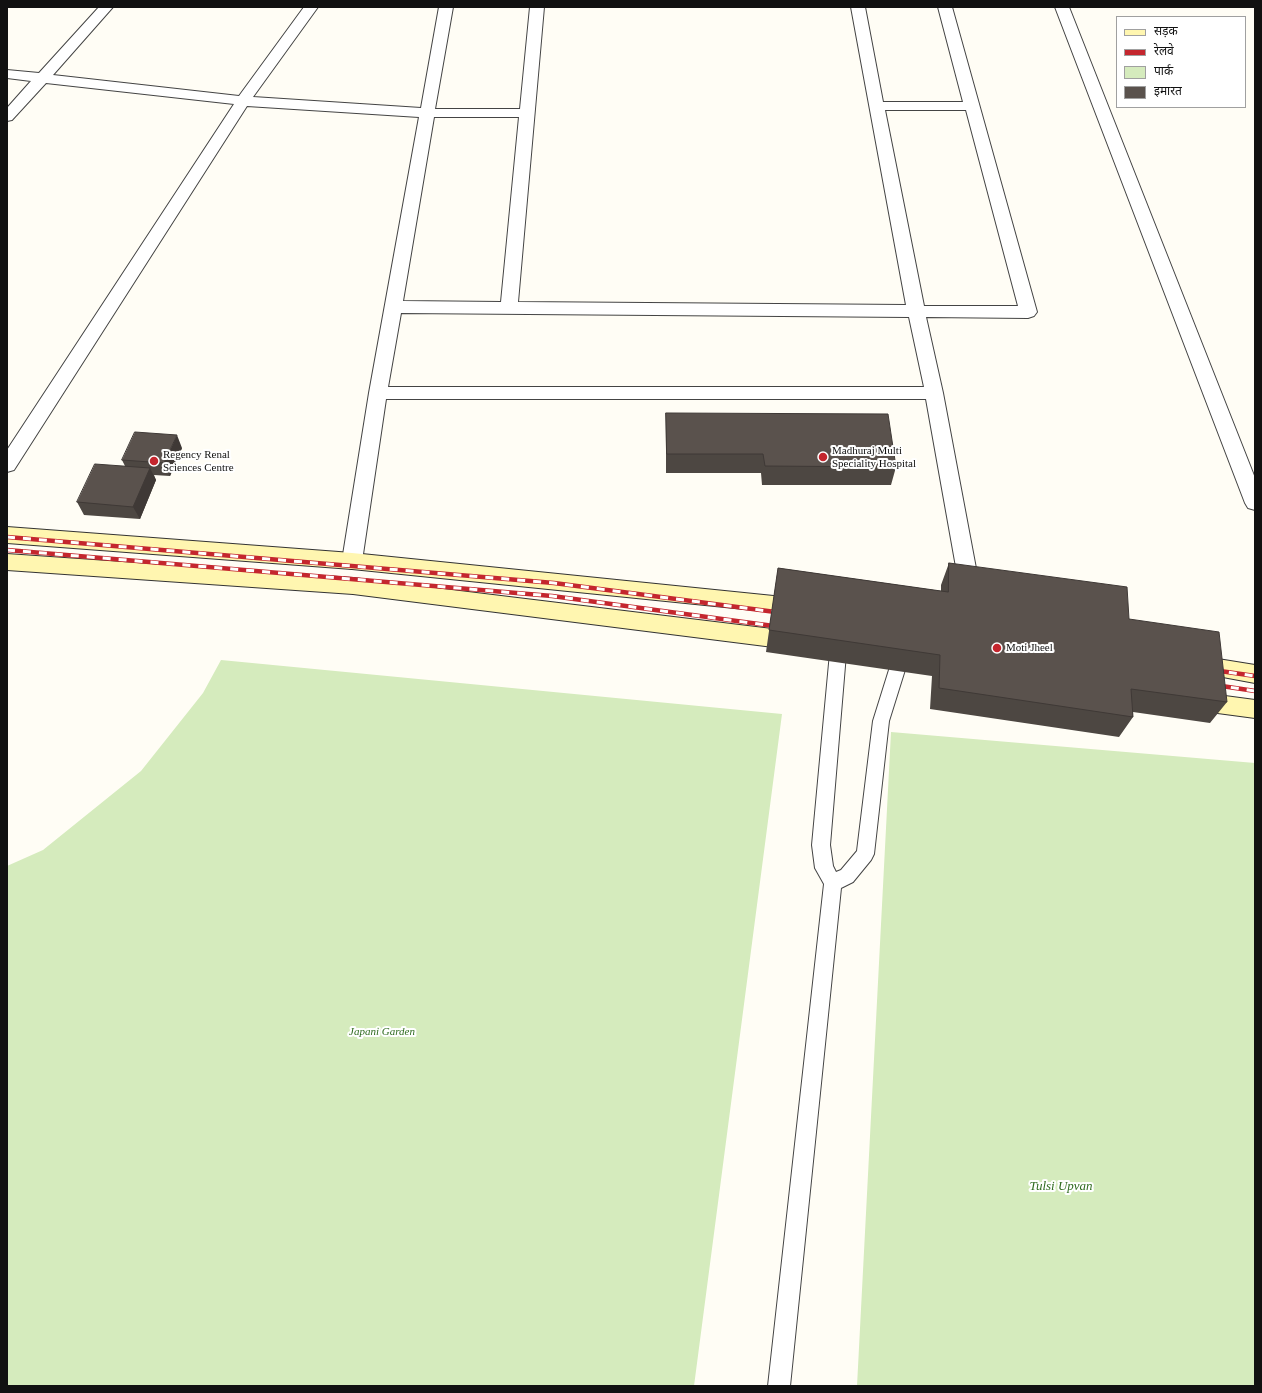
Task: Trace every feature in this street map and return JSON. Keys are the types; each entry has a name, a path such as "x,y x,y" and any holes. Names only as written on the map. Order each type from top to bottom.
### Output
{"main road":[{"path":"7,535 352,561 819,609"},
{"path":"7,562 353,586 862,650"},
{"path":"893,655 924,661"},
{"path":"1178,662 1255,674"},
{"path":"1176,698 1255,709"}],"street":[{"path":"7,117 106,7"},
{"path":"7,465 243,100 311,7"},
{"path":"352,561 378,392 394,307 426,113 446,7"},
{"path":"509,308 537,7"},
{"path":"858,7 916,311 934,393 973,608"},
{"path":"394,307 1028,312 945,7"},
{"path":"1062,7 1255,503"},
{"path":"7,74 243,100 426,113 528,114"},
{"path":"877,106 972,106"},
{"path":"378,392 934,393"}],"lane":[{"path":"779,1386 833,883 824,868 821,845 826,645 841,625"},
{"path":"833,883 847,876 864,854 881,720 893,655"}],"green space":[{"name":"Japani Garden","path":"221,660 782,714 694,1386 7,1386 7,866 43,850 141,771 203,693"},
{"name":"Tulsi Upvan","path":"891,732 1255,763 1255,1386 857,1386"}],"building":[{"path":"666,413 888,414 896,467 765,466 763,454 667,454"},
{"path":"135,432 177,435 164,463 122,460"},
{"path":"95,464 150,468 133,507 77,502"},
{"name":"Moti Jheel","path":"949,563 1127,587 1129,619 1219,632 1227,702 1131,689 1133,717 939,688 940,655 769,630 778,568 948,592"}],"railway":[{"path":"7,537 554,583 783,613"},
{"path":"7,550 552,596 781,627"},
{"path":"1213,670 1255,676"},
{"path":"1215,685 1255,691"}],"place":[{"name":"Madhuraj Multi Speciality Hospital","path":"823,457"},
{"name":"Regency Renal Sciences Centre","path":"154,461"},
{"name":"Moti Jheel","path":"997,648"}]}
